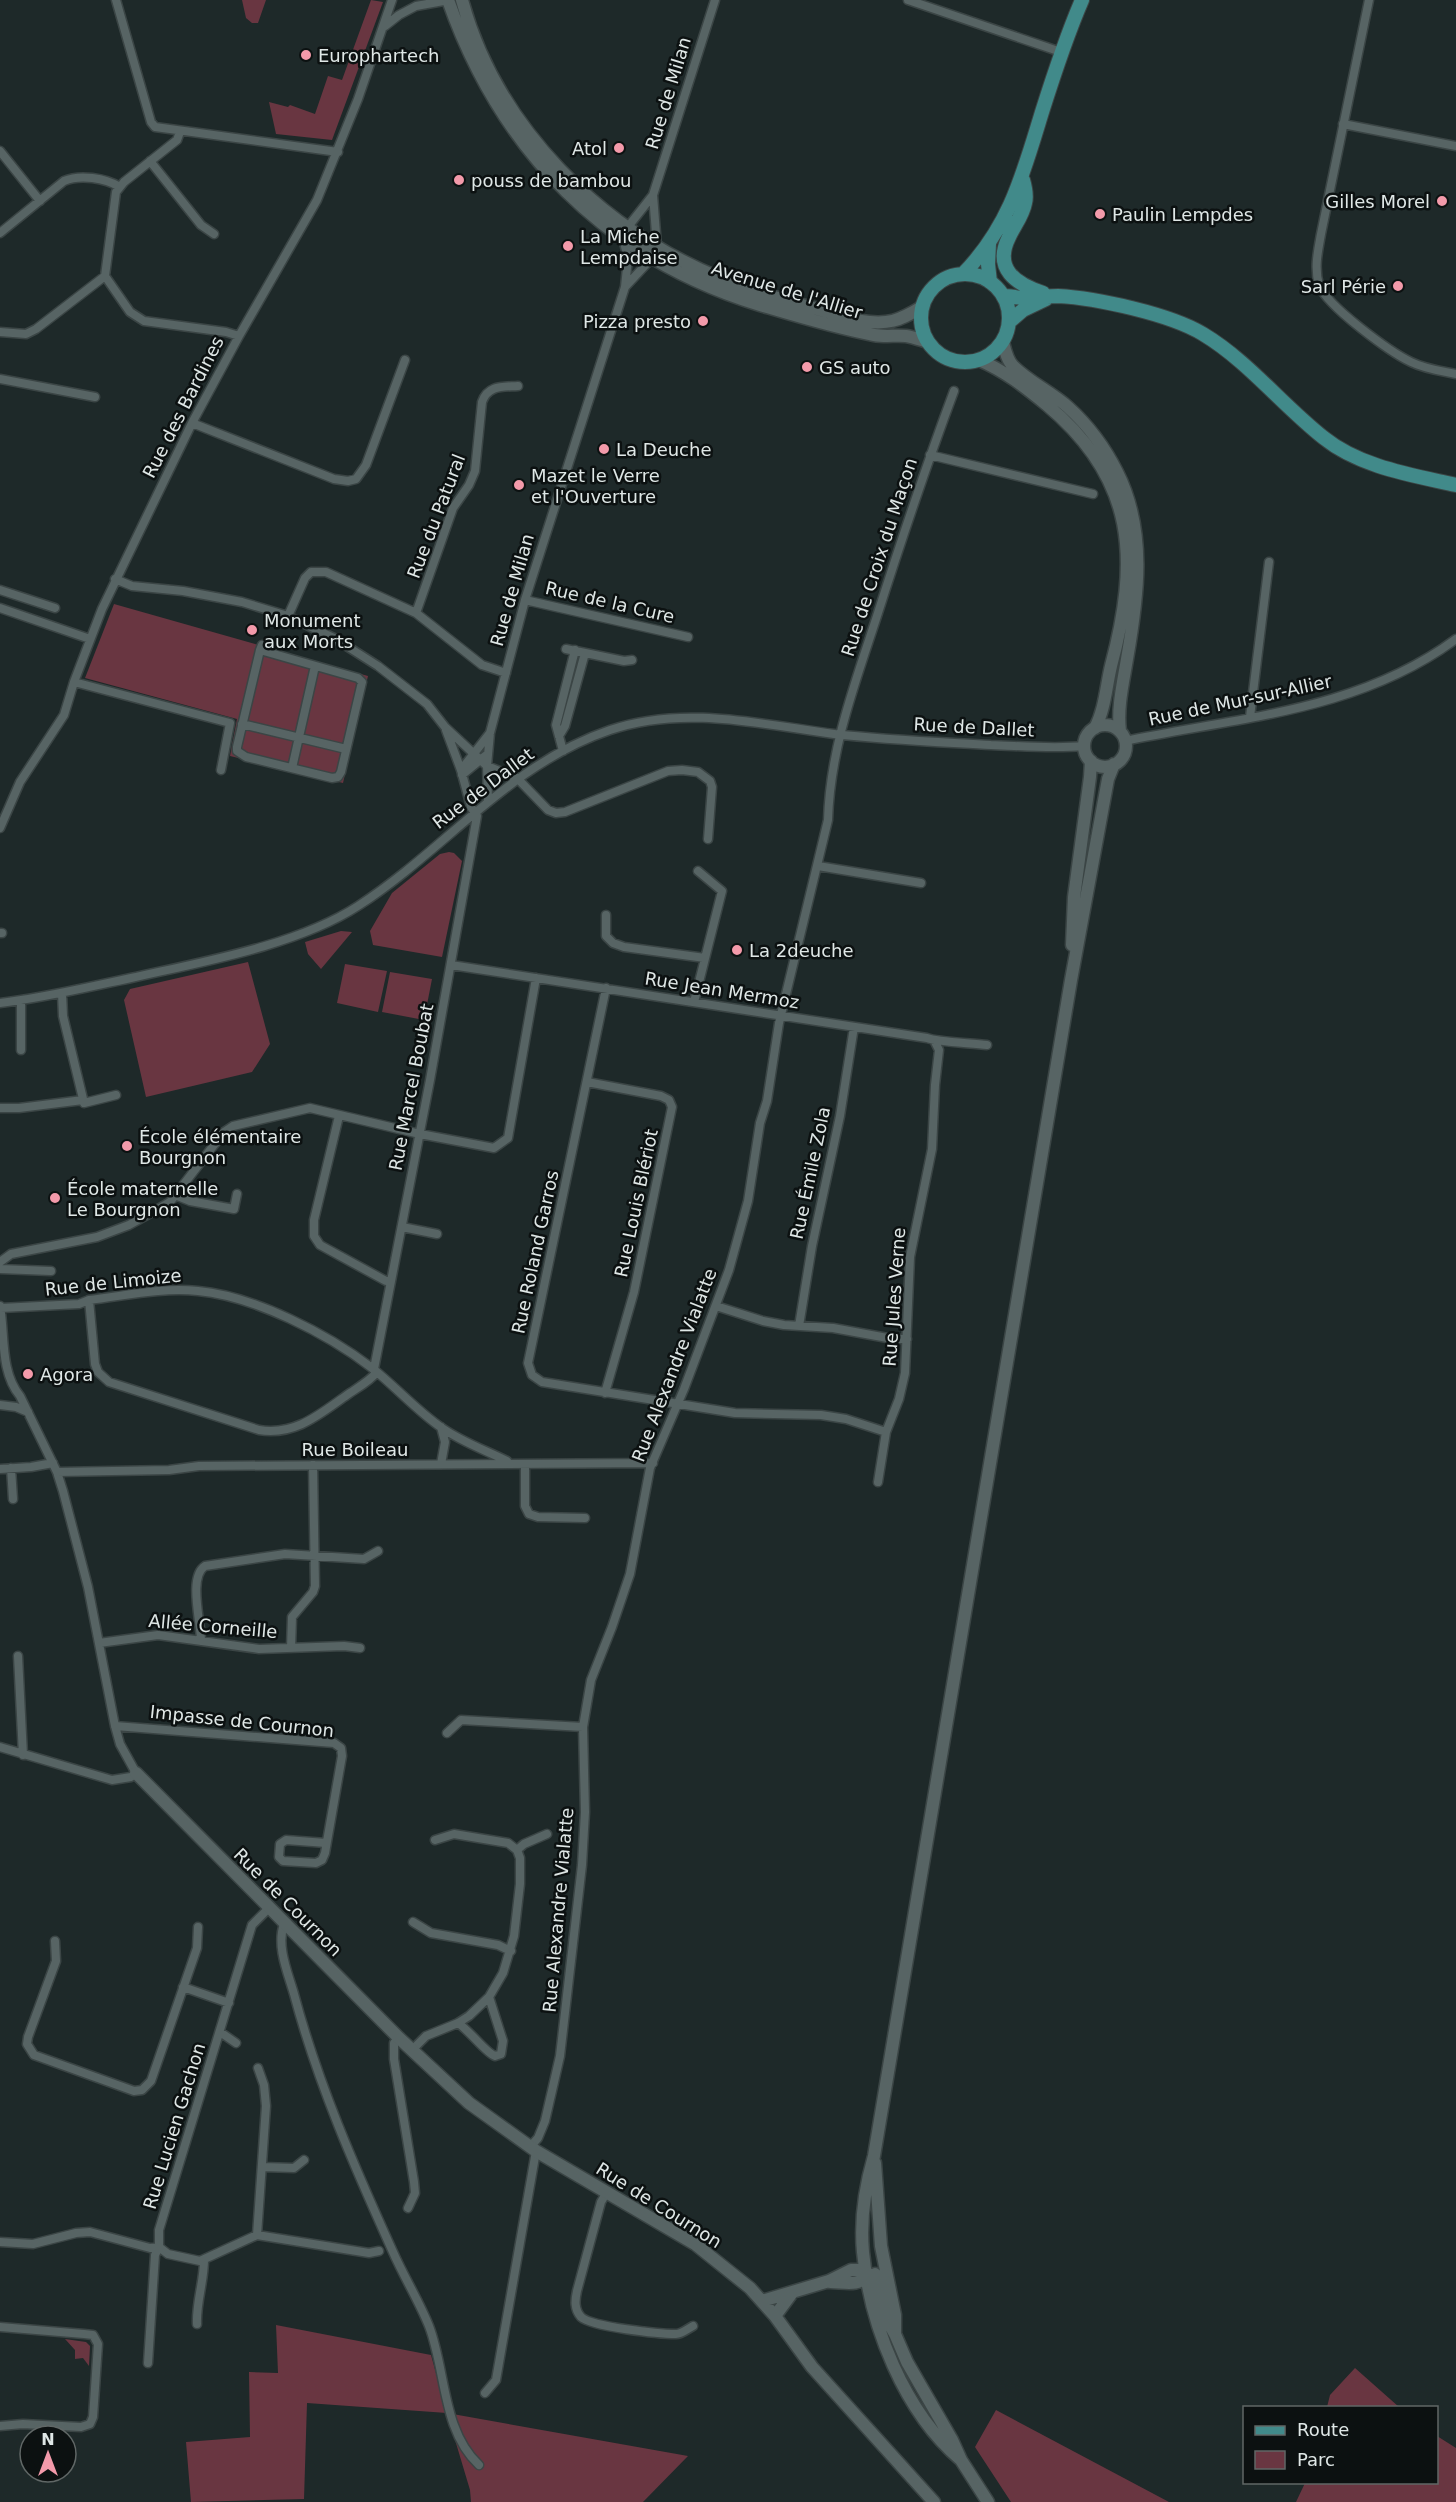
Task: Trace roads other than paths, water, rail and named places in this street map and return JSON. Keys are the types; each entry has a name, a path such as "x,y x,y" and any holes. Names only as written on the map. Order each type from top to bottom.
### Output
{"main road":[{"name":"Avenue de l'Allier","path":"448,0 475,66 502,115 542,166 590,214 723,280 860,326 883,337 907,336 928,342"},
{"name":"Avenue de l'Allier","path":"462,0 486,64 507,102 531,136 582,191 652,258 717,290 759,304 860,326 903,319 922,307"},
{"path":"963,274 989,244 1010,208 1023,176 1061,52 1082,0"},
{"path":"1023,176 1025,203 1005,247 1006,270 1015,281 1051,296"},
{"path":"989,244 990,282"},
{"path":"963,274 977,276 990,282 1003,296 1008,309 1009,322 1003,342 988,356 979,360 960,362 942,356 928,342 921,325 922,307 926,296 942,280 963,274"},
{"path":"1003,296 1024,298 1051,296 1101,303 1164,316 1184,324 1204,334 1256,376 1325,440 1382,467 1456,485"},
{"path":"1009,322 1023,310 1051,296"},
{"path":"988,2502 960,2460 952,2440 907,2361 895,2334 895,2315 876,2274 863,2253 864,2203 874,2156 1071,980 1108,779 1114,764 1125,752 1119,713 1132,629 1138,564 1135,527 1118,473 1096,438 1068,407 1013,366 1003,342"},
{"path":"979,360 1005,373 1052,409 1073,430 1098,463 1116,498 1127,546 1128,582 1121,627 1102,711 1095,728 1087,736 1084,746 1090,760 1090,777 1074,897 1071,980"},
{"path":"1095,728 1111,726 1123,736"},
{"path":"1090,760 1104,766 1114,764"},
{"name":"Rue de Cournon","path":"136,1773 399,2038 469,2103 533,2149 685,2238 750,2288 775,2316 812,2367 934,2502"},
{"path":"874,2156 879,2329 894,2368 915,2406 944,2446 960,2460"},
{"path":"762,2301 829,2282 857,2283 876,2274"},
{"path":"775,2316 792,2293"}],"street":[{"path":"116,0 155,127 163,130 338,152"},
{"path":"393,0 411,9"},
{"name":"Rue des Bardines","path":"0,828 20,782 64,716 90,639 115,579 192,423 317,200 338,152 393,0"},
{"path":"384,27 411,9 448,0"},
{"name":"Rue de Milan","path":"488,800 484,763 488,753 490,733 525,600 625,287 628,258 625,233 653,195 715,0"},
{"path":"908,0 1061,52"},
{"path":"1369,0 1316,261 1320,287 1327,298 1345,315 1405,358 1420,365 1456,374"},
{"path":"1343,124 1456,146"},
{"path":"180,132 177,140 116,192 105,276 130,312 144,321 226,332 239,336"},
{"path":"0,151 40,201"},
{"path":"150,161 201,225 214,234"},
{"path":"0,233 64,181 72,178 111,182 120,187"},
{"name":"Rue de Milan","path":"625,287 652,258 657,246 653,195"},
{"path":"0,332 26,334 36,329 105,276"},
{"path":"192,423 334,479 348,481 356,479 366,465 405,360"},
{"path":"0,379 95,397"},
{"name":"Rue du Patural","path":"416,613 453,507 469,485 475,471 484,394 491,388 518,386"},
{"name":"Rue de Croix du Maçon","path":"839,734 930,455 954,391"},
{"path":"930,455 1093,494"},
{"path":"1250,717 1269,562"},
{"path":"288,616 305,578 311,572 326,572 416,613 482,665 506,673"},
{"path":"115,579 132,586 208,595 288,616 334,638 378,666 427,704 445,727 484,763 517,778 543,806 556,813 565,812 668,771 698,772 706,776 712,787 708,839"},
{"path":"0,590 55,608"},
{"name":"Rue de la Cure","path":"525,600 688,637"},
{"path":"0,608 90,639"},
{"name":"Rue de Mur-sur-Allier","path":"1123,736 1314,705 1370,687 1430,658 1456,639"},
{"path":"261,647 315,666 358,678 362,682 338,777 332,778 243,756 237,751 261,647"},
{"path":"563,751 556,725 570,650 624,661 632,660"},
{"path":"559,736 565,726 585,652"},
{"path":"292,768 315,666"},
{"path":"74,682 230,723 231,728 221,770"},
{"name":"Rue de Dallet","path":"0,1003 62,993 225,956 277,941 316,926 348,912 376,893 517,778 563,751 609,730 651,719 680,717 734,720 839,734 933,742 1053,747 1084,746"},
{"path":"242,724 346,749"},
{"name":"Rue Marcel Boubat","path":"375,1370 477,816 445,727"},
{"name":"Rue de Milan","path":"462,772 473,753 490,733"},
{"name":"Rue Alexandre Vialatte","path":"485,2393 496,2380 533,2149 541,2132 560,2056 583,1853 583,1727 591,1680 630,1574 650,1468 716,1306 729,1270 748,1201 760,1122 767,1101 781,1016 828,820 828,800 839,734"},
{"path":"462,772 484,763"},
{"path":"818,867 921,883"},
{"path":"694,1002 722,891 698,871"},
{"path":"606,915 606,936 613,943 624,947 705,958"},
{"name":"Rue Jean Mermoz","path":"451,966 927,1038 935,1042 946,1040 987,1045"},
{"path":"0,1262 11,1254 115,1232 170,1202 212,1144 233,1126 310,1108 420,1134 494,1148 508,1138 536,978"},
{"name":"Rue Roland Garros","path":"606,988 528,1363 532,1375 542,1382 735,1413 821,1415 846,1419 886,1432"},
{"path":"62,993 63,1016 83,1100"},
{"path":"21,1001 21,1050"},
{"name":"Rue Émile Zola","path":"799,1326 812,1246 840,1116 854,1027"},
{"name":"Rue Jules Verne","path":"878,1482 886,1432 903,1385 910,1257 931,1156 934,1085 939,1050 935,1042"},
{"name":"Rue Louis Blériot","path":"587,1082 661,1096 669,1100 672,1107 634,1292 605,1393"},
{"path":"0,1108 20,1108 83,1100 84,1103 116,1095"},
{"path":"339,1116 314,1220 314,1236 326,1250 386,1281 391,1281"},
{"path":"175,1195 190,1201 234,1209 237,1194"},
{"path":"402,1227 437,1234"},
{"path":"0,1269 51,1271"},
{"name":"Rue de Limoize","path":"0,1307 79,1304 89,1300 182,1290 220,1294 257,1306 312,1331 375,1370 441,1427 471,1445 510,1463"},
{"path":"89,1300 95,1364 103,1378 259,1430 274,1431 307,1423 375,1370"},
{"path":"716,1306 763,1321 834,1328 892,1339 907,1339"},
{"path":"0,1307 4,1347 13,1387 4,1405 28,1412"},
{"name":"Rue de Cournon","path":"13,1387 28,1412 57,1472 83,1568 115,1726 120,1744 136,1773"},
{"path":"441,1427 445,1442 441,1464"},
{"path":"466,1464 472,1455 471,1445"},
{"path":"0,1468 53,1463"},
{"name":"Rue Boileau","path":"57,1472 169,1470 199,1466 653,1463"},
{"path":"525,1464 525,1506 529,1514 538,1517 585,1518"},
{"path":"291,1648 292,1617 314,1592 313,1465"},
{"path":"11,1468 13,1499"},
{"path":"201,1641 196,1580 199,1570 211,1565 274,1555 364,1558 378,1551"},
{"name":"Allée Corneille","path":"99,1643 158,1635 259,1649 344,1646 360,1648"},
{"path":"18,1656 23,1755"},
{"path":"447,1733 461,1720 583,1727"},
{"name":"Impasse de Cournon","path":"115,1726 334,1743 341,1748 342,1756 326,1843 322,1860 316,1863 283,1861 279,1857 280,1844 286,1840 326,1843"},
{"path":"0,1747 112,1780 131,1777 136,1773"},
{"path":"412,2050 426,2036 459,2023 489,1997 503,1973 511,1951 520,1884 520,1858 517,1850 508,1843 454,1834 435,1840"},
{"path":"517,1850 524,1844 547,1834"},
{"name":"Rue Lucien Gachon","path":"148,2363 155,2255 159,2247 159,2230 252,1926 269,1908"},
{"path":"412,1922 430,1934 498,1945 511,1951"},
{"path":"284,1924 282,1953 316,2070 371,2204 430,2329 457,2432 470,2457 479,2465"},
{"path":"55,1941 56,1961 28,2037 29,2049 34,2055 134,2091 142,2090 151,2081 197,1948 198,1927"},
{"path":"183,1987 229,2003"},
{"path":"459,2023 473,2034 489,2054 495,2056 501,2054 503,2041 489,1997"},
{"path":"220,2032 236,2043"},
{"path":"399,2038 394,2043 394,2059 415,2193 408,2208"},
{"path":"257,2235 266,2106 264,2085 258,2068"},
{"path":"263,2167 294,2168 304,2160"},
{"path":"607,2192 601,2202 577,2291 578,2313 587,2321 602,2326 679,2334 693,2326"},
{"path":"0,2242 33,2244 76,2233 90,2232 150,2248 159,2247 168,2254 181,2258 204,2260 257,2235 369,2253 379,2251"},
{"path":"196,2324 196,2307 204,2276 204,2260"},
{"path":"0,2327 93,2335 98,2344 93,2417 90,2424 81,2427 23,2424 0,2426"}],"place":[{"name":"Europhartech","path":"306,55"},
{"name":"Atol","path":"619,148"},
{"name":"pouss de bambou","path":"459,180"},
{"name":"Gilles Morel","path":"1442,201"},
{"name":"Paulin Lempdes","path":"1100,214"},
{"name":"La Miche Lempdaise","path":"568,246"},
{"name":"Sarl Périe","path":"1398,286"},
{"name":"Pizza presto","path":"703,321"},
{"name":"GS auto","path":"807,367"},
{"name":"La Deuche","path":"604,449"},
{"name":"Mazet le Verre et l'Ouverture","path":"519,485"},
{"name":"Monument aux Morts","path":"252,630"},
{"name":"La 2deuche","path":"737,950"},
{"name":"École élémentaire Bourgnon","path":"127,1146"},
{"name":"École maternelle Le Bourgnon","path":"55,1198"},
{"name":"Agora","path":"28,1374"}]}
